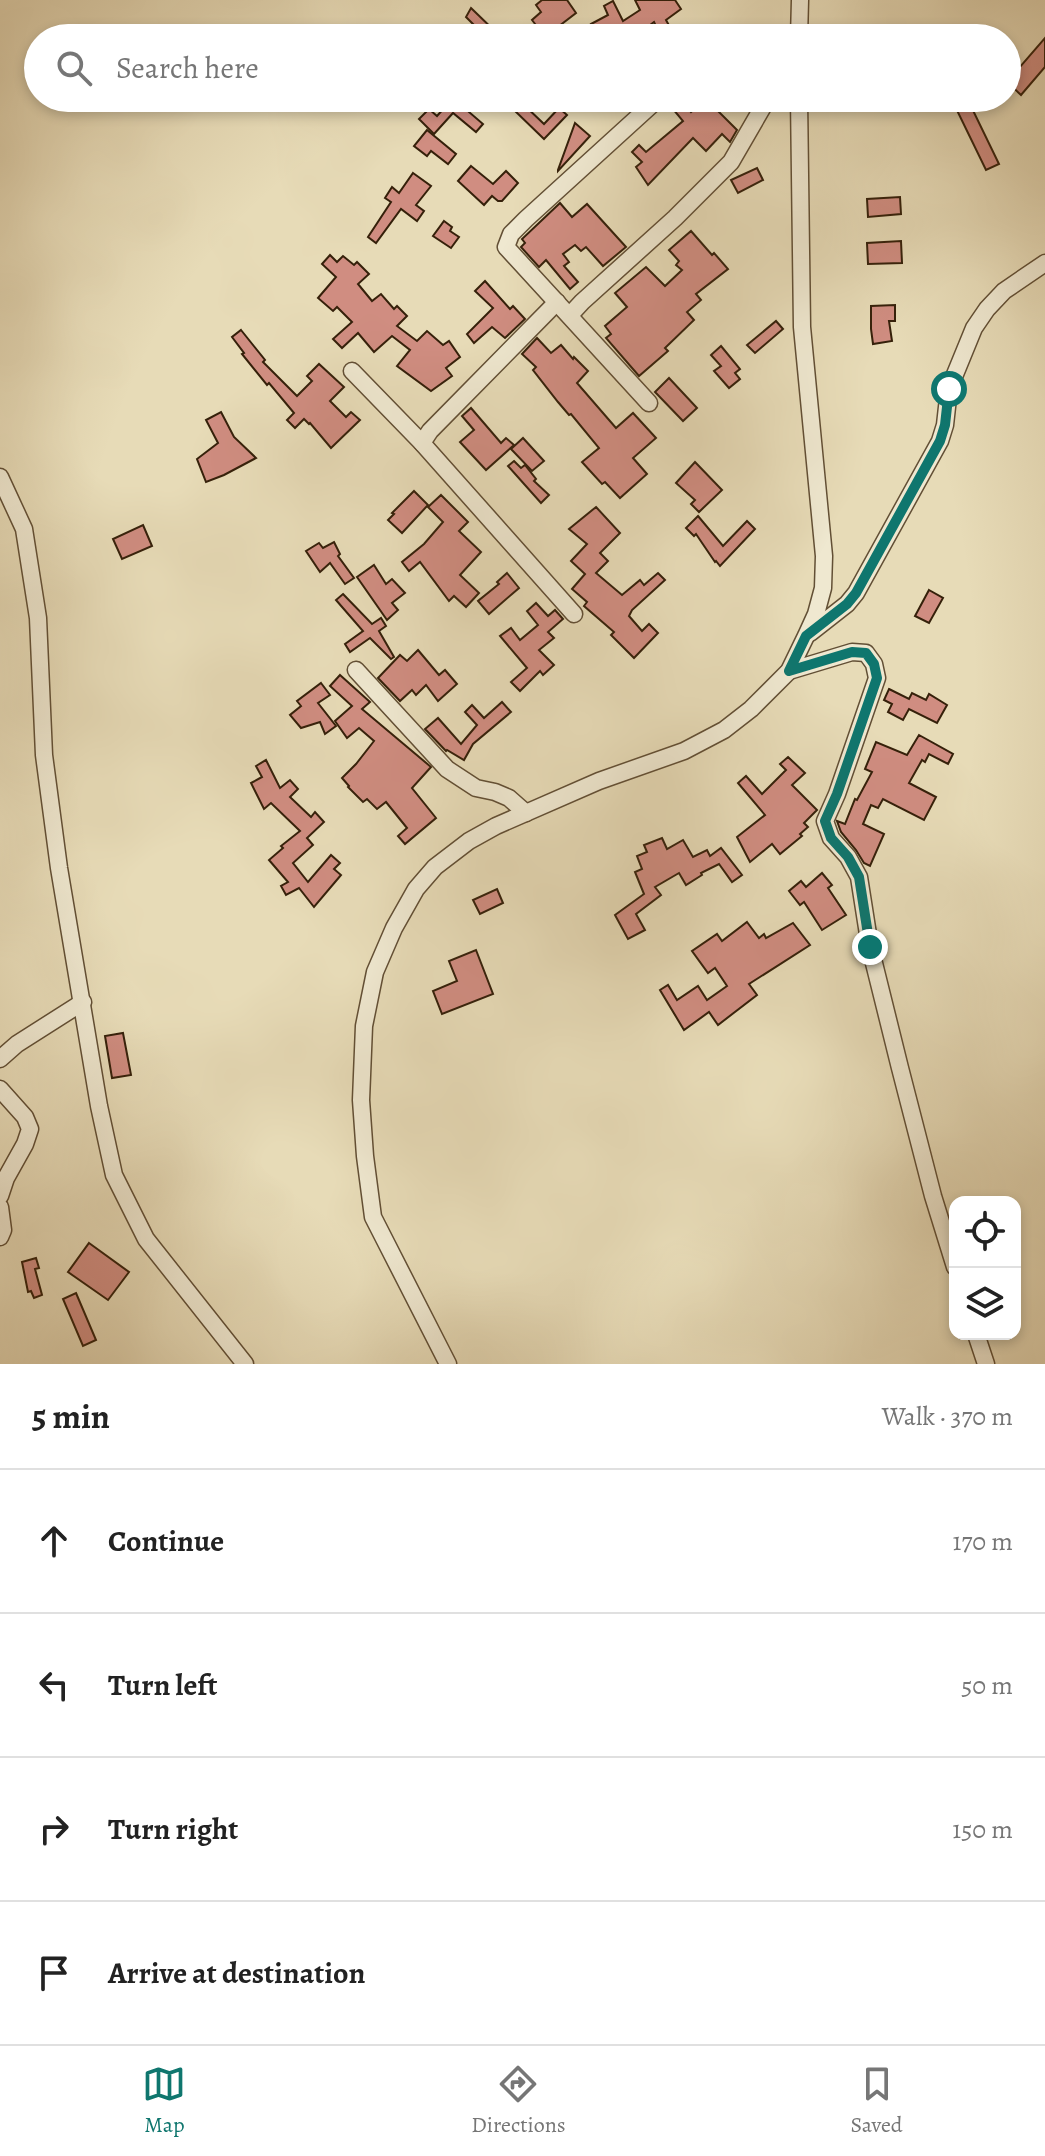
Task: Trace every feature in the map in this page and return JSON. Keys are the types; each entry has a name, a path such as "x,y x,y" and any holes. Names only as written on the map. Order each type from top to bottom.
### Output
{"street":[{"path":"799,24 800,0"},
{"path":"644,112 511,234 506,247 649,403"},
{"path":"570,315 731,162 760,112"},
{"path":"448,1364 373,1217 361,1100 364,1026 375,972 394,928 416,889 435,867 469,841 599,781 684,751 724,730 751,709 789,671 816,614 823,588 824,556 802,327 799,112"},
{"path":"806,636 847,604 856,593 924,471 940,441 949,389 974,328 1004,291 1045,263"},
{"path":"422,443 430,431 557,302"},
{"path":"352,371 422,443 574,614"},
{"path":"0,477 24,529 38,618 44,755 59,868 99,1106 114,1175 146,1239 245,1364"},
{"path":"789,671 852,652 866,653 874,664 877,678 825,821 831,838 848,857 859,877 870,947 892,1038 949,1248"},
{"path":"356,670 447,769 476,788 509,798 526,813"},
{"path":"0,1059 17,1044 83,1002"},
{"path":"0,1089 25,1117 30,1129 0,1196"},
{"path":"0,1207 3,1230 0,1237"},
{"path":"978,1340 986,1364"}],"building":[{"path":"542,0 567,0 576,13 562,24 535,24 532,20 541,12 536,5"},
{"path":"635,0 675,0 681,9 666,20 668,24 591,24 608,15 604,6 613,1 623,21 640,10"},
{"path":"471,8 488,24 473,24 466,17"},
{"path":"1045,38 1045,67 1021,95 1021,66"},
{"path":"426,112 437,116 441,112 469,112 483,124 476,132 453,113 434,134 419,119"},
{"path":"516,112 531,112 544,124 555,112 567,115 544,139"},
{"path":"676,112 719,112 737,130 730,142 722,134 706,151 693,138 648,185 636,167 642,162 632,152 639,145 646,152 683,121"},
{"path":"958,112 974,112 999,164 986,170"},
{"path":"575,123 590,136 558,171 558,170"},
{"path":"427,130 456,154 448,164 431,151 427,156 414,146"},
{"path":"471,166 493,184 506,171 518,183 502,201 492,196 484,205 458,181"},
{"path":"757,168 763,180 738,193 731,180"},
{"path":"413,173 431,186 416,205 424,211 417,221 401,209 376,243 368,237 391,202 385,198 392,187 399,193"},
{"path":"900,197 901,214 868,217 867,199"},
{"path":"560,203 572,217 587,204 626,247 603,266 586,247 581,251 575,245 563,254 569,262 564,266 578,282 570,289 546,260 539,267 521,247 525,243 522,239"},
{"path":"444,221 452,227 450,231 459,237 451,248 433,236"},
{"path":"691,231 728,269 696,294 701,300 687,312 694,320 665,348 668,351 639,376 606,338 611,334 605,326 627,307 615,293 646,267 665,286 682,270 669,250"},
{"path":"901,241 902,263 868,264 867,243"},
{"path":"330,255 337,262 343,256 354,265 357,262 369,274 358,284 372,301 381,294 394,309 397,306 407,316 397,326 417,341 427,331 443,345 449,341 460,357 446,368 452,376 431,391 397,366 410,350 392,336 374,352 358,333 342,348 333,339 352,322 337,307 333,311 318,298 336,277 322,264"},
{"path":"485,281 510,309 513,306 525,319 505,338 492,327 474,343 467,334 493,308 475,291"},
{"path":"895,305 895,321 889,321 892,341 873,344 871,306"},
{"path":"776,321 783,329 755,353 747,345"},
{"path":"241,330 265,360 263,362 297,396 312,381 307,376 319,364 344,387 330,401 346,417 351,412 360,420 331,448 304,419 295,428 287,420 294,413 269,383 267,385 232,337"},
{"path":"537,338 551,353 561,345 588,371 577,383 616,428 633,413 656,438 633,458 647,474 620,498 582,462 599,448 533,370 536,367 522,354"},
{"path":"721,346 740,369 735,373 740,379 729,388 714,371 721,366 711,355"},
{"path":"669,378 697,408 683,421 655,392"},
{"path":"471,408 501,443 506,438 514,445 486,470 460,442 474,430 462,416"},
{"path":"221,412 234,437 256,458 206,482 197,459 218,443 206,420"},
{"path":"523,438 544,461 532,471 511,449"},
{"path":"514,461 521,468 525,465 536,479 534,481 549,495 541,503 508,466"},
{"path":"695,462 722,490 699,512 691,504 695,500 676,483"},
{"path":"414,491 428,505 402,533 388,520"},
{"path":"441,495 468,522 459,531 481,552 460,575 479,593 466,607 454,596 449,601 420,562 409,571 402,562 424,544 443,522 428,507"},
{"path":"596,507 620,533 600,553 608,561 596,573 622,595 640,580 644,585 658,573 665,580 629,616 642,631 649,624 658,633 634,658 611,635 614,632 584,606 587,602 572,589 585,574 571,561 587,544 569,529"},
{"path":"698,516 723,546 747,521 755,529 720,566 696,534 694,536 686,528"},
{"path":"143,525 152,546 122,559 113,539"},
{"path":"334,542 340,554 338,556 354,578 345,584 330,563 320,572 306,551 319,543 323,548"},
{"path":"374,565 386,584 392,579 405,593 392,603 398,610 387,620 357,577"},
{"path":"507,573 519,588 489,614 478,601"},
{"path":"929,590 943,598 929,623 915,616"},
{"path":"343,594 372,624 381,618 386,626 379,631 394,657 391,659 370,638 350,652 345,644 363,631 336,600"},
{"path":"536,603 548,616 555,610 563,619 548,632 554,638 539,650 554,665 543,675 540,671 520,691 511,682 527,668 500,636 511,628 520,640 538,625 527,611"},
{"path":"418,650 439,675 445,670 457,684 438,701 426,685 416,695 412,690 400,701 378,678 400,655 407,661"},
{"path":"340,675 370,702 362,709 431,767 412,788 436,818 405,844 398,836 407,828 386,802 377,809 367,799 363,802 342,778 374,741 359,728 347,738 335,721 352,706 330,686"},
{"path":"321,683 330,695 318,703 336,726 325,734 320,722 301,728 290,715 301,706 297,701"},
{"path":"889,689 909,699 912,693 926,700 929,694 947,705 937,723 909,709 903,720 888,712 892,704 884,700"},
{"path":"502,702 511,712 473,744 464,760 446,751 425,729 438,718 461,744 477,725 465,712 472,705 484,718"},
{"path":"919,735 953,754 948,764 929,754 909,783 936,797 924,820 883,799 878,808 871,805 863,824 884,834 870,866 864,863 841,832 837,821 845,824 855,799 872,772 865,769 876,742 907,755"},
{"path":"788,757 805,773 792,785 817,810 804,823 808,827 800,834 802,836 780,854 772,844 750,862 737,837 765,815 738,783 746,776 762,794 786,770 780,764"},
{"path":"266,760 280,788 290,780 298,789 290,797 311,817 315,812 324,822 307,838 313,845 293,863 308,882 331,855 340,863 334,869 341,875 314,907 299,888 286,895 281,886 288,882 269,860 300,831 271,803 264,809 251,783 262,777 256,766"},
{"path":"662,838 667,849 683,840 693,857 707,850 710,856 721,848 742,875 732,882 719,864 686,885 679,873 655,887 661,895 636,914 645,930 628,939 615,915 644,894 635,872 642,869 637,856 647,852 644,845"},
{"path":"822,873 832,885 828,888 846,915 822,930 804,902 800,905 789,891 801,881 806,887"},
{"path":"497,889 503,903 480,914 473,900"},
{"path":"747,922 759,938 764,934 766,938 793,923 810,945 749,984 757,995 718,1025 709,1012 684,1030 660,990 668,985 677,1000 698,986 707,1000 727,986 715,968 708,973 692,951 717,934 722,941"},
{"path":"476,950 493,994 442,1014 433,991 457,981 449,961"},
{"path":"123,1033 131,1075 112,1078 105,1036"},
{"path":"89,1243 129,1272 108,1300 68,1272"},
{"path":"36,1258 39,1268 35,1269 42,1295 34,1298 31,1291 28,1292 22,1262"},
{"path":"76,1293 96,1340 83,1346 63,1299"}],"route":[{"path":"870,947 859,877 848,857 831,838 825,821 877,678 874,664 866,653 852,652 789,671 806,636 847,604 856,593 940,441 949,389"}]}
